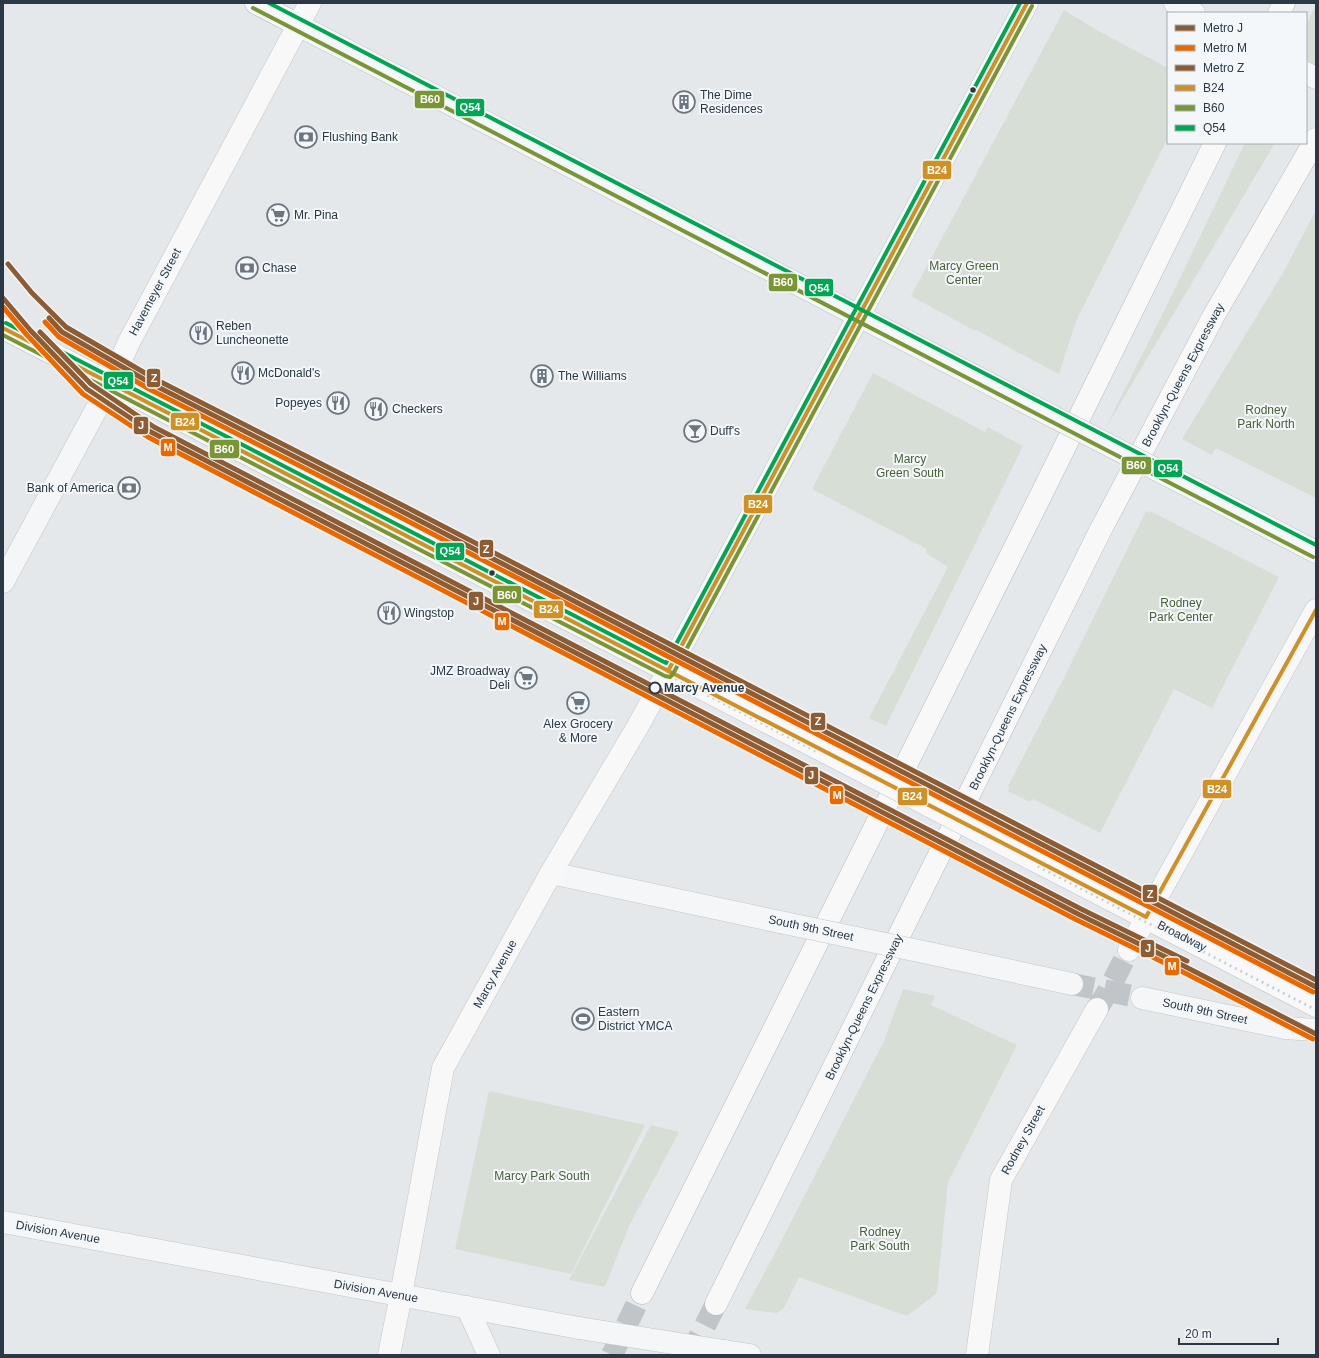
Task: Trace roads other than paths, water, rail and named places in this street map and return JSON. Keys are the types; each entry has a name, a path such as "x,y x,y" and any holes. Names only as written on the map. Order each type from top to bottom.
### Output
{"main road":[{"path":"256,3 298,25"},
{"name":"Havemeyer Street","path":"110,384 133,335 310,3"},
{"name":"Marcy Avenue","path":"389,1355 443,1068 551,873 638,726 668,672 1026,3"},
{"path":"1280,12 1284,3"},
{"name":"Brooklyn-Queens Expressway","path":"716,1304 1100,532 1213,317 1316,139"},
{"path":"642,1293 1035,508 1215,144"},
{"name":"Broadway","path":"3,328 1316,1006"},
{"path":"1129,950 1316,610"},
{"name":"Rodney Street","path":"977,1355 1001,1180 1097,1009"}],"street":[{"path":"1175,3 1192,12"},
{"path":"298,25 1316,552"},
{"path":"1307,74 1316,78"},
{"name":"Havemeyer Street","path":"3,582 110,384"},
{"name":"South 9th Street","path":"551,873 1072,984"},
{"name":"South 9th Street","path":"1142,998 1285,1028 1316,1030"},
{"name":"Division Avenue","path":"3,1222 579,1328 750,1355"},
{"path":"467,1307 489,1355"}],"tunnel":[{"path":"1097,1009 1129,950"},
{"path":"1072,984 1108,991"},
{"path":"1108,991 1142,998"},
{"path":"612,1355 642,1293"},
{"path":"690,1355 716,1304"}],"railway":[{"path":"297,483 1316,1010"}],"metro line":[{"name":"Z","path":"8,264 32,293 66,327 157,380 406,507 1316,980"},
{"name":"J","path":"3,298 31,331 87,389 151,432 1078,914 1184,966 1316,1034"},
{"name":"M","path":"3,307 27,335 83,394 148,437 1075,919 1181,971 1313,1039"},
{"name":"J","path":"49,318 62,332 154,385 403,512 1316,987"},
{"name":"M","path":"45,322 59,337 151,390 400,517 1313,992"},
{"name":"Z","path":"40,332 91,384 154,427 1081,909 1187,961"}],"place":[{"name":"The Dime Residences","path":"684,102"},
{"name":"Flushing Bank","path":"306,137"},
{"name":"Mr. Pina","path":"278,215"},
{"name":"Chase","path":"247,268"},
{"name":"Reben Luncheonette","path":"201,333"},
{"name":"McDonald's","path":"243,373"},
{"name":"The Williams","path":"542,376"},
{"name":"Popeyes","path":"338,403"},
{"name":"Checkers","path":"376,409"},
{"name":"Duff's","path":"695,431"},
{"name":"Bank of America","path":"129,488"},
{"name":"Wingstop","path":"389,613"},
{"name":"JMZ Broadway Deli","path":"526,678"},
{"name":"Marcy Avenue","path":"655,688"},
{"name":"Alex Grocery & More","path":"578,703"},
{"name":"Eastern District YMCA","path":"583,1019"}],"park label":[{"name":"Marcy Green Center","path":"964,273"},
{"name":"Rodney Park North","path":"1266,417"},
{"name":"Marcy Green South","path":"910,466"},
{"name":"Rodney Park Center","path":"1181,610"},
{"name":"Marcy Park South","path":"542,1176"},
{"name":"Rodney Park South","path":"880,1239"}]}
